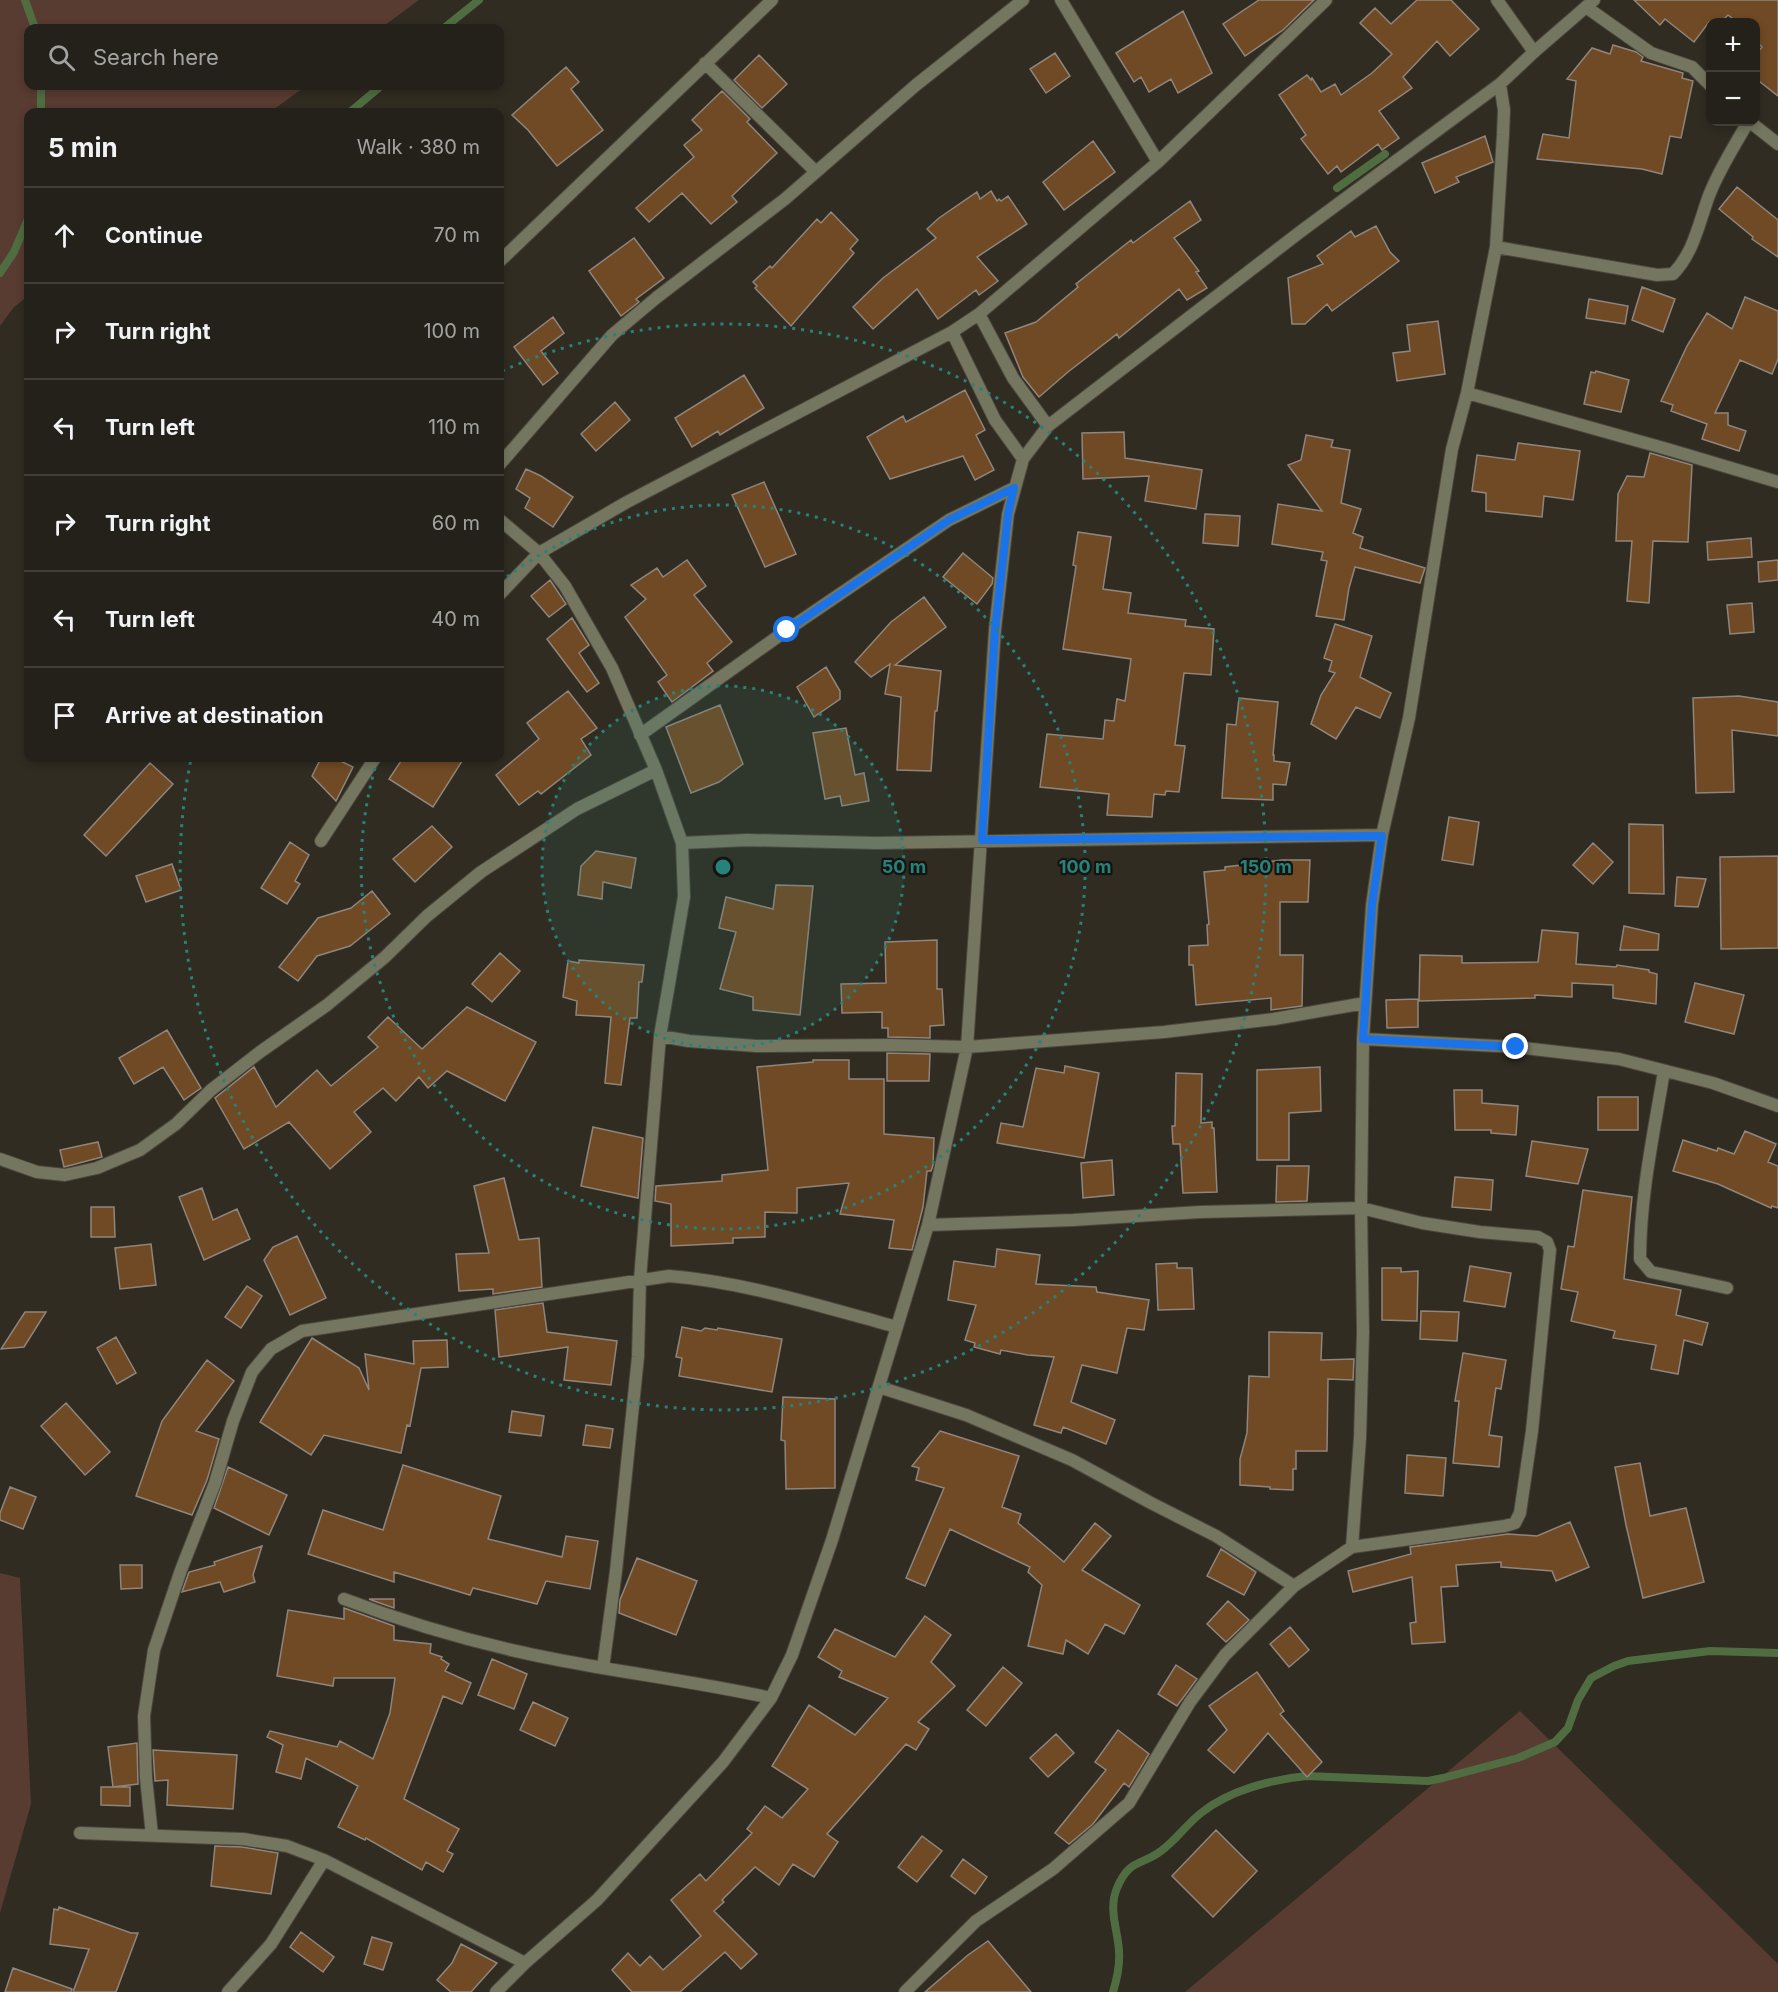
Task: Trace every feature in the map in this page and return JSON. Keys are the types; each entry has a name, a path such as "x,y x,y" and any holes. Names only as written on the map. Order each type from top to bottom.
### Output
{"street":[{"path":"504,257 772,0"},
{"path":"504,459 612,335 656,298 785,200 916,85 1023,0"},
{"path":"1061,0 1158,162"},
{"path":"504,590 539,554 627,502 952,332 979,314 1158,162 1326,0"},
{"path":"1497,0 1534,52"},
{"path":"496,1992 525,1963 597,1900 723,1762 771,1698 792,1655 825,1561 928,1225 967,1047 995,630 1008,514 1023,459 1048,426 1310,225 1500,84 1590,3 1651,53 1692,68 1706,81"},
{"path":"705,63 816,172"},
{"path":"1352,1547 1360,1438 1363,1332 1361,1208 1363,1039 1372,905 1382,836 1409,718 1452,449 1467,393 1496,247 1504,110 1500,84"},
{"path":"1496,247 1657,275 1673,274 1684,261 1694,242 1711,192 1747,126"},
{"path":"1754,126 1778,144"},
{"path":"979,314 1013,378 1048,426"},
{"path":"952,332 995,420 1023,459"},
{"path":"1467,393 1667,448 1778,482"},
{"path":"640,735 787,630 949,520 1014,488"},
{"path":"504,523 539,554 565,586 612,668 656,770 682,843 684,897 660,1036 640,1279 638,1357 616,1571 603,1668"},
{"path":"321,841 372,762"},
{"path":"0,1159 37,1172 65,1175 98,1168 140,1150 176,1124 211,1090 260,1052 327,1005 385,957 427,916 482,872 577,809 656,770"},
{"path":"682,843 747,840 876,843 1382,836"},
{"path":"660,1036 689,1041 756,1046 967,1047 1164,1032 1274,1019 1365,1003"},
{"path":"1363,1039 1516,1047 1619,1059 1713,1083 1778,1106"},
{"path":"1664,1071 1648,1170 1640,1259 1651,1272 1726,1288"},
{"path":"905,1992 976,1922 1053,1869 1129,1803 1190,1702 1225,1655 1294,1586 1352,1547 1505,1526 1515,1522 1520,1513 1532,1431 1551,1250 1547,1242 1538,1237 1480,1232 1422,1223 1361,1208 1200,1212 1073,1220 928,1225"},
{"path":"152,1835 146,1778 144,1716 154,1650 181,1570 215,1483 233,1421 252,1372 271,1349 302,1331 669,1276 704,1279 798,1300 897,1327"},
{"path":"879,1386 966,1415 1072,1460 1216,1536 1294,1586"},
{"path":"344,1599 392,1617 482,1643 603,1668 718,1686 771,1698"},
{"path":"80,1833 243,1839 287,1846 324,1860 525,1963"},
{"path":"228,1992 271,1944 324,1860"}],"shaded area":[{"path":"0,0 419,0 386,24 24,24 24,90 300,90 276,108 24,108 24,299 14,307 0,326"},
{"path":"0,1573 20,1578 31,1804 0,1913"},
{"path":"1520,1711 1778,1964 1778,1992 1185,1992"}],"building":[{"path":"1259,0 1314,0 1283,30 1245,56 1223,24"},
{"path":"1417,0 1451,0 1479,29 1450,56 1437,41 1403,77 1412,88 1379,111 1399,138 1382,150 1378,144 1341,172 1337,166 1328,174 1301,139 1306,135 1279,95 1307,75 1311,80 1312,78 1321,92 1335,84 1341,95 1372,73 1392,54 1360,23 1375,8 1391,24"},
{"path":"1634,0 1778,0 1778,96 1760,82 1760,49 1762,47 1760,45 1760,18 1732,18 1728,15 1725,18 1706,18 1706,26 1694,42 1665,19 1660,25"},
{"path":"1183,11 1212,73 1178,93 1171,79 1149,92 1141,77 1134,82 1116,53"},
{"path":"1613,45 1636,52 1643,57 1641,61 1683,73 1682,78 1693,81 1681,138 1670,136 1662,174 1642,169 1537,159 1543,134 1569,138 1576,81 1567,79 1592,48 1610,54"},
{"path":"1055,53 1070,76 1046,93 1030,69"},
{"path":"759,55 787,84 762,108 734,80"},
{"path":"566,67 579,82 571,89 603,130 557,166 528,130 512,115"},
{"path":"722,91 750,119 747,122 777,153 732,196 737,202 711,224 682,193 649,222 636,208 694,157 684,145 702,130 692,120"},
{"path":"1485,136 1493,162 1456,177 1459,182 1435,193 1422,163"},
{"path":"1093,141 1115,172 1064,210 1043,182"},
{"path":"1737,187 1778,220 1778,257 1752,239 1753,237 1719,209"},
{"path":"991,191 997,201 1008,196 1027,224 977,257 998,281 979,295 976,290 938,319 917,289 873,329 853,307 883,278 936,238 927,229 939,218 977,192 980,199"},
{"path":"1190,201 1201,220 1174,238 1199,271 1196,272 1207,288 1187,300 1179,289 1119,338 1117,334 1039,397 1023,377 1005,333 1036,322 1078,287 1076,284 1131,240 1133,243"},
{"path":"831,212 858,240 850,249 854,253 791,326 755,288 757,286 753,282 770,266 772,268 817,219 821,223"},
{"path":"1376,226 1390,252 1399,261 1332,311 1327,304 1305,324 1292,324 1288,278 1323,264 1317,256 1351,231 1355,237"},
{"path":"634,238 664,278 636,299 639,302 621,316 589,271"},
{"path":"1642,287 1675,299 1663,332 1632,320"},
{"path":"1745,297 1778,311 1778,359 1772,374 1740,360 1715,413 1728,413 1728,425 1746,431 1739,451 1702,439 1707,424 1671,411 1673,405 1661,401 1687,346 1707,313 1732,329"},
{"path":"1589,299 1628,306 1625,324 1586,318"},
{"path":"553,317 564,333 541,351 558,373 543,385 514,347"},
{"path":"1438,321 1445,374 1397,381 1393,353 1410,351 1407,325"},
{"path":"1596,371 1629,380 1621,412 1584,404 1591,372"},
{"path":"744,375 764,408 720,435 718,431 692,447 675,418"},
{"path":"965,390 985,430 976,435 994,470 975,480 963,456 890,479 867,437 903,416 906,422"},
{"path":"615,402 630,420 596,451 581,434"},
{"path":"1124,432 1125,458 1202,470 1196,509 1145,501 1149,476 1083,479 1082,433"},
{"path":"1306,435 1333,440 1331,447 1350,450 1341,503 1361,509 1353,533 1363,537 1360,548 1425,568 1420,583 1355,567 1344,620 1316,616 1327,561 1321,560 1323,552 1272,544 1278,504 1322,511 1288,465 1301,460"},
{"path":"1518,443 1580,451 1573,500 1544,496 1542,517 1486,511 1486,493 1472,491 1477,455 1515,460"},
{"path":"1650,453 1692,465 1688,542 1653,541 1649,603 1627,601 1632,541 1616,541 1618,494 1627,476 1644,477"},
{"path":"526,469 573,497 553,527 525,508 530,498 516,489"},
{"path":"764,482 796,554 765,567 732,495"},
{"path":"1205,514 1240,516 1238,546 1203,543"},
{"path":"1078,532 1111,537 1103,589 1131,593 1128,613 1186,620 1185,626 1214,629 1211,675 1184,673 1175,745 1185,746 1179,792 1166,791 1165,795 1154,794 1152,817 1107,815 1109,794 1040,787 1047,734 1103,739 1105,720 1114,721 1117,699 1125,701 1131,659 1063,649 1076,566 1073,565"},
{"path":"1751,538 1752,557 1708,560 1707,542"},
{"path":"963,553 993,578 992,584 977,604 943,577"},
{"path":"687,560 706,586 694,595 732,642 707,663 713,671 672,702 658,682 667,675 625,617 646,599 631,585 657,568 663,577"},
{"path":"1778,560 1778,580 1759,582 1758,562"},
{"path":"550,580 566,604 549,617 531,596"},
{"path":"924,597 946,627 895,665 941,671 937,711 935,711 931,771 897,770 901,697 885,694 890,664 871,677 855,662 891,622"},
{"path":"1752,603 1754,632 1730,634 1727,605"},
{"path":"572,618 589,645 579,653 599,683 587,692 547,639"},
{"path":"1335,624 1372,636 1360,677 1391,693 1380,718 1356,707 1336,739 1311,724 1321,695 1335,673 1329,671 1332,661 1324,658"},
{"path":"826,667 840,691 840,699 814,717 797,687"},
{"path":"568,691 597,728 581,739 591,755 541,794 538,791 519,805 496,775 539,739 527,723"},
{"path":"1739,696 1778,702 1778,736 1732,730 1734,792 1696,793 1693,698"},
{"path":"1239,698 1278,702 1274,761 1290,763 1286,785 1273,784 1273,800 1222,798 1227,724 1236,725"},
{"path":"720,705 743,764 719,782 691,793 666,727"},
{"path":"846,728 855,775 864,773 869,801 842,806 840,796 825,799 813,733"},
{"path":"319,762 342,762 353,767 336,801 312,776"},
{"path":"400,762 461,762 433,807 389,779"},
{"path":"150,763 173,784 106,856 84,835"},
{"path":"1449,817 1479,822 1473,865 1442,860"},
{"path":"1629,824 1663,825 1664,894 1629,893"},
{"path":"432,826 452,847 415,882 393,859"},
{"path":"290,842 309,855 295,881 300,884 287,904 261,888"},
{"path":"1593,843 1613,862 1593,884 1573,865"},
{"path":"596,851 636,858 631,888 603,882 602,899 578,895 581,866"},
{"path":"1778,856 1778,948 1721,949 1720,857"},
{"path":"1282,860 1310,860 1308,902 1280,902 1280,955 1303,955 1302,1006 1271,1010 1271,998 1196,1005 1193,965 1189,965 1189,946 1208,945 1207,925 1209,924 1204,872"},
{"path":"172,864 181,890 146,902 136,876"},
{"path":"1677,877 1706,879 1698,907 1675,906"},
{"path":"776,885 813,886 800,1015 753,1010 753,997 720,989 736,932 719,928 726,897 773,909"},
{"path":"372,891 390,914 350,946 317,956 298,981 279,967 318,918 351,908"},
{"path":"1624,926 1659,934 1658,950 1620,950"},
{"path":"1542,930 1578,933 1576,964 1616,967 1617,965 1649,970 1657,974 1656,1004 1613,998 1613,985 1572,983 1572,997 1535,995 1535,998 1419,1001 1420,955 1462,956 1462,963 1538,962"},
{"path":"937,940 937,989 942,989 944,1025 930,1026 930,1038 888,1037 888,1028 882,1028 882,1012 842,1013 841,984 886,983 885,942"},
{"path":"500,953 520,971 492,1002 472,984"},
{"path":"579,960 644,965 642,982 639,982 637,1018 630,1018 621,1085 605,1083 611,1017 576,1015 577,1001 563,997 568,961 579,963"},
{"path":"1695,983 1744,995 1734,1034 1685,1022"},
{"path":"1418,999 1418,1027 1387,1028 1386,1000"},
{"path":"467,1007 536,1042 505,1101 447,1071 428,1088 419,1077 396,1101 383,1088 354,1112 371,1132 330,1169 289,1122 244,1149 215,1098 254,1067 276,1107 317,1070 331,1086 378,1047 368,1037 388,1017 422,1049"},
{"path":"167,1030 201,1088 184,1100 163,1067 134,1084 119,1058"},
{"path":"887,1053 930,1054 929,1081 887,1081"},
{"path":"813,1060 849,1060 849,1079 884,1079 884,1134 934,1138 933,1165 931,1171 927,1171 923,1207 912,1250 889,1248 894,1220 840,1214 849,1183 797,1188 797,1213 765,1212 765,1237 733,1238 733,1243 671,1246 671,1204 655,1201 656,1186 722,1181 722,1175 768,1170 757,1067 813,1062"},
{"path":"1065,1066 1099,1073 1084,1158 997,1143 1001,1123 1023,1127 1036,1068 1064,1073"},
{"path":"1320,1067 1321,1111 1289,1113 1289,1160 1257,1160 1257,1070"},
{"path":"1176,1073 1202,1074 1201,1123 1212,1122 1212,1128 1214,1128 1217,1192 1183,1193 1180,1144 1173,1144"},
{"path":"1454,1090 1482,1090 1482,1103 1518,1106 1516,1135 1491,1133 1491,1130 1455,1130"},
{"path":"1598,1097 1638,1097 1638,1130 1598,1130"},
{"path":"593,1127 643,1138 638,1198 581,1186"},
{"path":"1745,1131 1776,1144 1768,1162 1778,1166 1778,1208 1772,1206 1771,1208 1718,1184 1673,1171 1683,1140 1734,1154"},
{"path":"1532,1141 1588,1149 1578,1184 1526,1176"},
{"path":"98,1142 102,1157 64,1167 60,1150"},
{"path":"1112,1160 1114,1195 1083,1198 1081,1163"},
{"path":"1277,1166 1309,1166 1307,1201 1276,1202"},
{"path":"1455,1177 1493,1180 1491,1210 1452,1207"},
{"path":"504,1178 519,1240 539,1238 542,1287 493,1294 493,1289 459,1291 456,1254 489,1253 474,1186"},
{"path":"202,1188 213,1220 237,1209 250,1239 204,1260 179,1197"},
{"path":"1583,1190 1632,1197 1624,1279 1681,1290 1676,1315 1708,1323 1702,1345 1684,1340 1678,1374 1651,1369 1656,1345 1613,1338 1615,1331 1571,1321 1578,1292 1561,1289 1568,1246 1574,1247"},
{"path":"91,1207 114,1207 115,1237 91,1237"},
{"path":"297,1236 326,1298 290,1315 264,1260 273,1247"},
{"path":"151,1244 156,1285 120,1289 115,1248"},
{"path":"997,1249 1040,1255 1036,1284 1096,1287 1097,1292 1149,1300 1144,1330 1127,1328 1117,1373 1082,1365 1071,1402 1115,1420 1106,1444 1063,1427 1061,1433 1034,1425 1054,1357 1001,1350 1000,1354 974,1347 975,1343 965,1340 976,1305 948,1300 954,1261 995,1267"},
{"path":"1177,1263 1177,1268 1192,1268 1194,1309 1158,1310 1156,1264"},
{"path":"1470,1266 1511,1273 1505,1307 1464,1301"},
{"path":"1382,1268 1401,1268 1401,1272 1418,1271 1417,1321 1382,1320"},
{"path":"247,1286 262,1296 241,1328 225,1317"},
{"path":"543,1303 547,1332 617,1341 611,1385 564,1380 568,1347 499,1357 495,1310"},
{"path":"1421,1311 1459,1312 1457,1341 1420,1339"},
{"path":"25,1312 46,1312 24,1347 1,1349"},
{"path":"682,1327 701,1331 705,1328 717,1330 718,1328 782,1339 772,1392 679,1376 682,1358 676,1357"},
{"path":"1269,1332 1322,1333 1321,1360 1354,1359 1353,1380 1328,1379 1327,1451 1296,1451 1293,1490 1240,1485 1240,1459 1247,1433 1249,1376 1269,1377"},
{"path":"116,1337 136,1373 117,1384 97,1348"},
{"path":"312,1338 359,1368 369,1390 365,1354 414,1364 413,1341 447,1340 448,1367 421,1368 410,1426 407,1425 401,1453 324,1435 311,1455 260,1422"},
{"path":"1463,1353 1506,1360 1501,1389 1496,1388 1489,1435 1502,1437 1499,1467 1453,1463 1459,1401 1455,1401"},
{"path":"207,1360 234,1381 196,1431 219,1439 207,1480 192,1515 136,1496 162,1421"},
{"path":"783,1397 835,1399 835,1488 786,1489 785,1441 781,1440"},
{"path":"66,1403 110,1452 85,1475 41,1426"},
{"path":"512,1411 544,1416 541,1436 509,1432"},
{"path":"586,1425 613,1429 610,1448 583,1445"},
{"path":"940,1431 1019,1456 1002,1507 1021,1514 1018,1523 1064,1562 1095,1523 1111,1536 1082,1570 1140,1605 1124,1634 1105,1624 1088,1654 1066,1640 1063,1654 1028,1646 1042,1585 1028,1572 1030,1567 950,1529 925,1586 906,1578 944,1488 916,1480 919,1468 912,1466"},
{"path":"1407,1455 1446,1458 1443,1496 1405,1493"},
{"path":"1640,1463 1650,1516 1686,1508 1704,1582 1643,1598 1615,1467"},
{"path":"403,1465 501,1496 488,1539 562,1557 566,1536 598,1541 590,1589 546,1581 537,1604 473,1588 470,1595 394,1572 394,1582 308,1554 323,1510 383,1530"},
{"path":"228,1467 287,1495 269,1535 214,1508"},
{"path":"10,1487 36,1497 23,1529 0,1520 0,1513"},
{"path":"1570,1522 1589,1567 1556,1581 1552,1571 1501,1567 1501,1562 1456,1565 1458,1586 1441,1587 1445,1642 1412,1644 1410,1623 1416,1622 1412,1577 1353,1592 1348,1571 1411,1554 1410,1547 1508,1534 1537,1536"},
{"path":"262,1546 253,1575 255,1582 224,1592 220,1582 182,1592 189,1572 215,1565 214,1562"},
{"path":"1221,1549 1256,1572 1244,1595 1207,1576"},
{"path":"637,1558 697,1581 676,1635 619,1613 620,1600"},
{"path":"120,1565 142,1565 142,1588 121,1589"},
{"path":"369,1599 394,1599 394,1608 374,1601"},
{"path":"1228,1601 1249,1620 1226,1642 1207,1624"},
{"path":"344,1608 394,1626 394,1640 431,1644 430,1653 442,1657 441,1659 449,1664 445,1671 471,1683 462,1704 443,1696 404,1799 459,1829 447,1851 453,1854 443,1872 426,1862 422,1870 366,1838 365,1840 338,1827 358,1786 306,1758 301,1779 276,1772 283,1745 267,1737 270,1731 337,1747 340,1741 373,1759 390,1713 395,1678 334,1678 333,1686 277,1676 288,1610 344,1619"},
{"path":"925,1616 951,1635 931,1662 955,1686 918,1722 929,1729 916,1750 906,1744 827,1834 838,1842 814,1877 793,1864 779,1885 755,1867 722,1900 724,1902 714,1911 757,1954 741,1969 725,1952 680,1992 632,1992 612,1970 628,1953 640,1966 650,1956 663,1970 701,1936 671,1900 700,1874 706,1881 752,1833 747,1829 765,1806 782,1818 808,1789 772,1766 809,1705 855,1735 888,1698 839,1677 842,1671 818,1657 835,1629 895,1657"},
{"path":"1290,1627 1309,1650 1289,1667 1270,1644"},
{"path":"492,1659 527,1674 514,1709 478,1695"},
{"path":"1176,1665 1197,1679 1177,1706 1158,1694"},
{"path":"1003,1667 1022,1683 986,1726 967,1710"},
{"path":"1257,1672 1284,1711 1280,1714 1322,1762 1307,1777 1268,1733 1234,1773 1208,1750 1227,1730 1209,1706"},
{"path":"533,1702 568,1718 555,1746 520,1730"},
{"path":"1118,1730 1149,1754 1129,1787 1124,1783 1093,1824 1069,1844 1055,1833 1106,1770 1095,1762"},
{"path":"1056,1734 1074,1753 1048,1777 1030,1758"},
{"path":"137,1743 138,1784 113,1787 108,1747"},
{"path":"153,1750 237,1755 233,1809 167,1805 168,1780 155,1781"},
{"path":"101,1787 130,1787 130,1806 101,1805"},
{"path":"1216,1830 1257,1871 1213,1917 1172,1876"},
{"path":"922,1836 942,1851 917,1882 898,1867"},
{"path":"215,1846 242,1847 278,1853 271,1894 211,1886"},
{"path":"963,1859 987,1877 975,1894 951,1876"},
{"path":"59,1907 131,1933 138,1933 116,1992 73,1992 89,1949 50,1944 54,1909 58,1910"},
{"path":"301,1932 334,1957 323,1972 290,1947"},
{"path":"372,1937 392,1943 383,1970 364,1964"},
{"path":"988,1941 1031,1992 925,1992 968,1955"},
{"path":"461,1944 497,1963 471,1992 451,1992 437,1980 452,1963"},
{"path":"13,1968 72,1989 71,1992 5,1992"}],"waterway":[{"path":"25,0 34,24"},
{"path":"449,24 479,0"},
{"path":"41,90 41,108"},
{"path":"355,108 376,90"},
{"path":"1337,188 1385,154"},
{"path":"0,273 14,252 24,228"},
{"path":"1113,1992 1119,1956 1113,1904 1117,1888 1126,1872 1161,1851 1201,1813 1224,1798 1265,1783 1307,1776 1428,1781 1443,1778 1518,1758 1555,1742 1568,1728 1578,1700 1591,1678 1614,1666 1628,1661 1710,1651 1778,1653"}],"route":[{"path":"787,630 949,520 1014,488 1008,514 995,630 982,840 1382,836 1372,905 1363,1039 1516,1047"}]}
